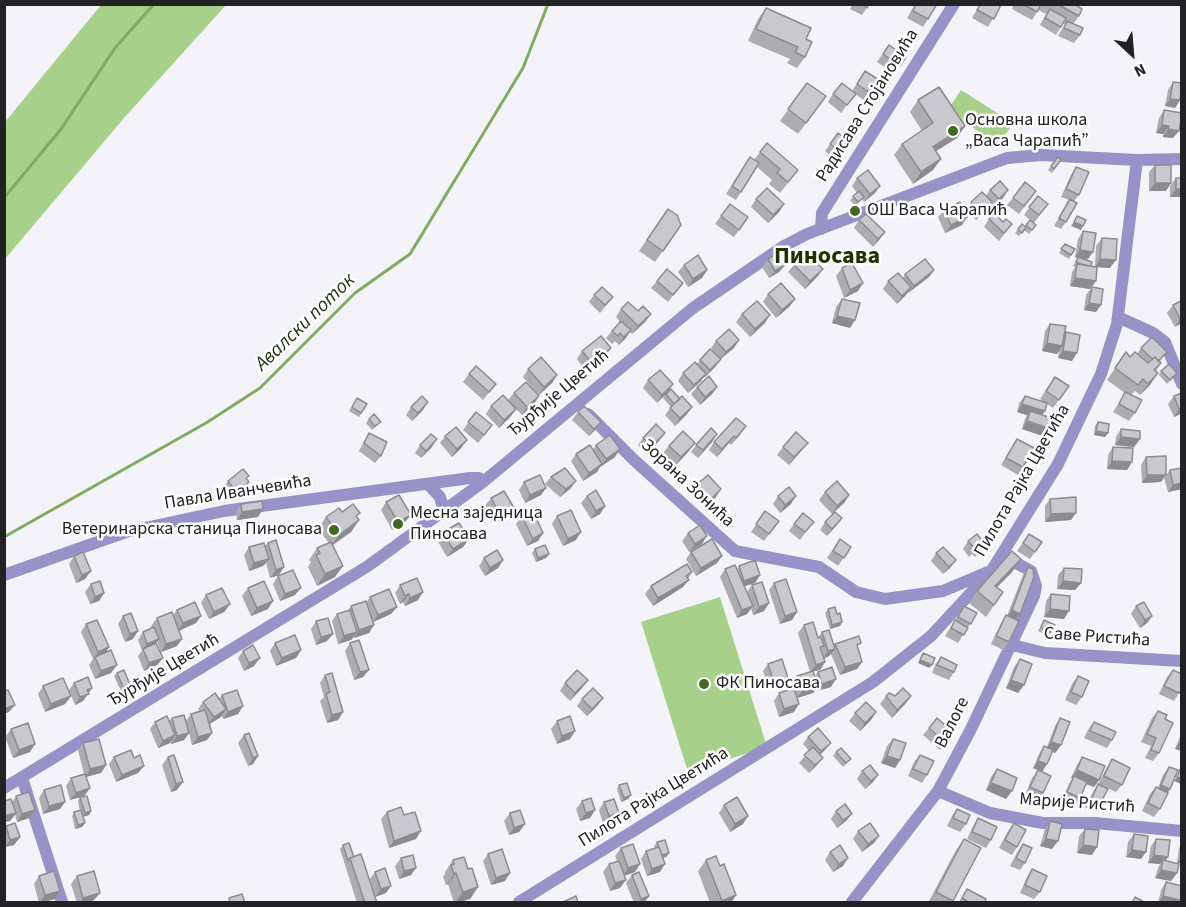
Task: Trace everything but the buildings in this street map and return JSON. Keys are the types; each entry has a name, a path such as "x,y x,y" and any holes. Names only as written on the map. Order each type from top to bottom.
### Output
{"street":[{"name":"Радисава Стојановића","path":"821,229 822,213 954,4"},
{"name":"Ђурђије Цветић","path":"4,788 268,630 368,566 483,482 693,308 784,246 821,229 1007,158 1041,155 1137,160 1182,159"},
{"name":"Пилота Рајка Цветића","path":"519,903 873,682 931,636 964,604 1002,556 1058,464 1101,374 1118,317 1137,160"},
{"path":"1118,317 1153,333 1165,342 1182,384"},
{"name":"Зорана Зонића","path":"577,403 634,460 735,550 819,567 856,592 871,597 906,598 943,591 992,570"},
{"name":"Павла Иванчевића","path":"4,575 105,538 192,518 262,505 475,477 483,482"},
{"path":"428,484 440,496 444,511"},
{"name":"Валоге","path":"852,903 938,791 1012,645 1036,586 1031,571 1002,556"},
{"path":"943,591 964,604"},
{"name":"Саве Ристића","path":"1012,645 1045,653 1182,661"},
{"path":"22,778 62,903"},
{"name":"Марије Ристић","path":"938,791 990,813 1024,820 1061,824 1095,823 1182,831"}],"green space":[{"path":"101,5 226,5 124,118 5,259 5,122"},
{"path":"961,90 1013,123 999,145 947,111"},
{"name":"ФК Пиносава","path":"720,597 767,747 688,772 641,622"}],"waterway":[{"path":"4,198 61,129 115,48 154,4"},
{"name":"Авалски поток","path":"4,537 206,423 260,388 355,293 410,254 523,68 548,4"}],"place":[{"name":"Основна школа „Васа Чарапић”","path":"953,131"},
{"name":"ОШ Васа Чарапић","path":"855,211"},
{"name":"Месна заједница Пиносава","path":"398,524"},
{"name":"Ветеринарска станица Пиносава","path":"334,530"},
{"name":"ФК Пиносава","path":"704,684"}],"district":[{"name":"Пиносава","path":"827,258"}]}
